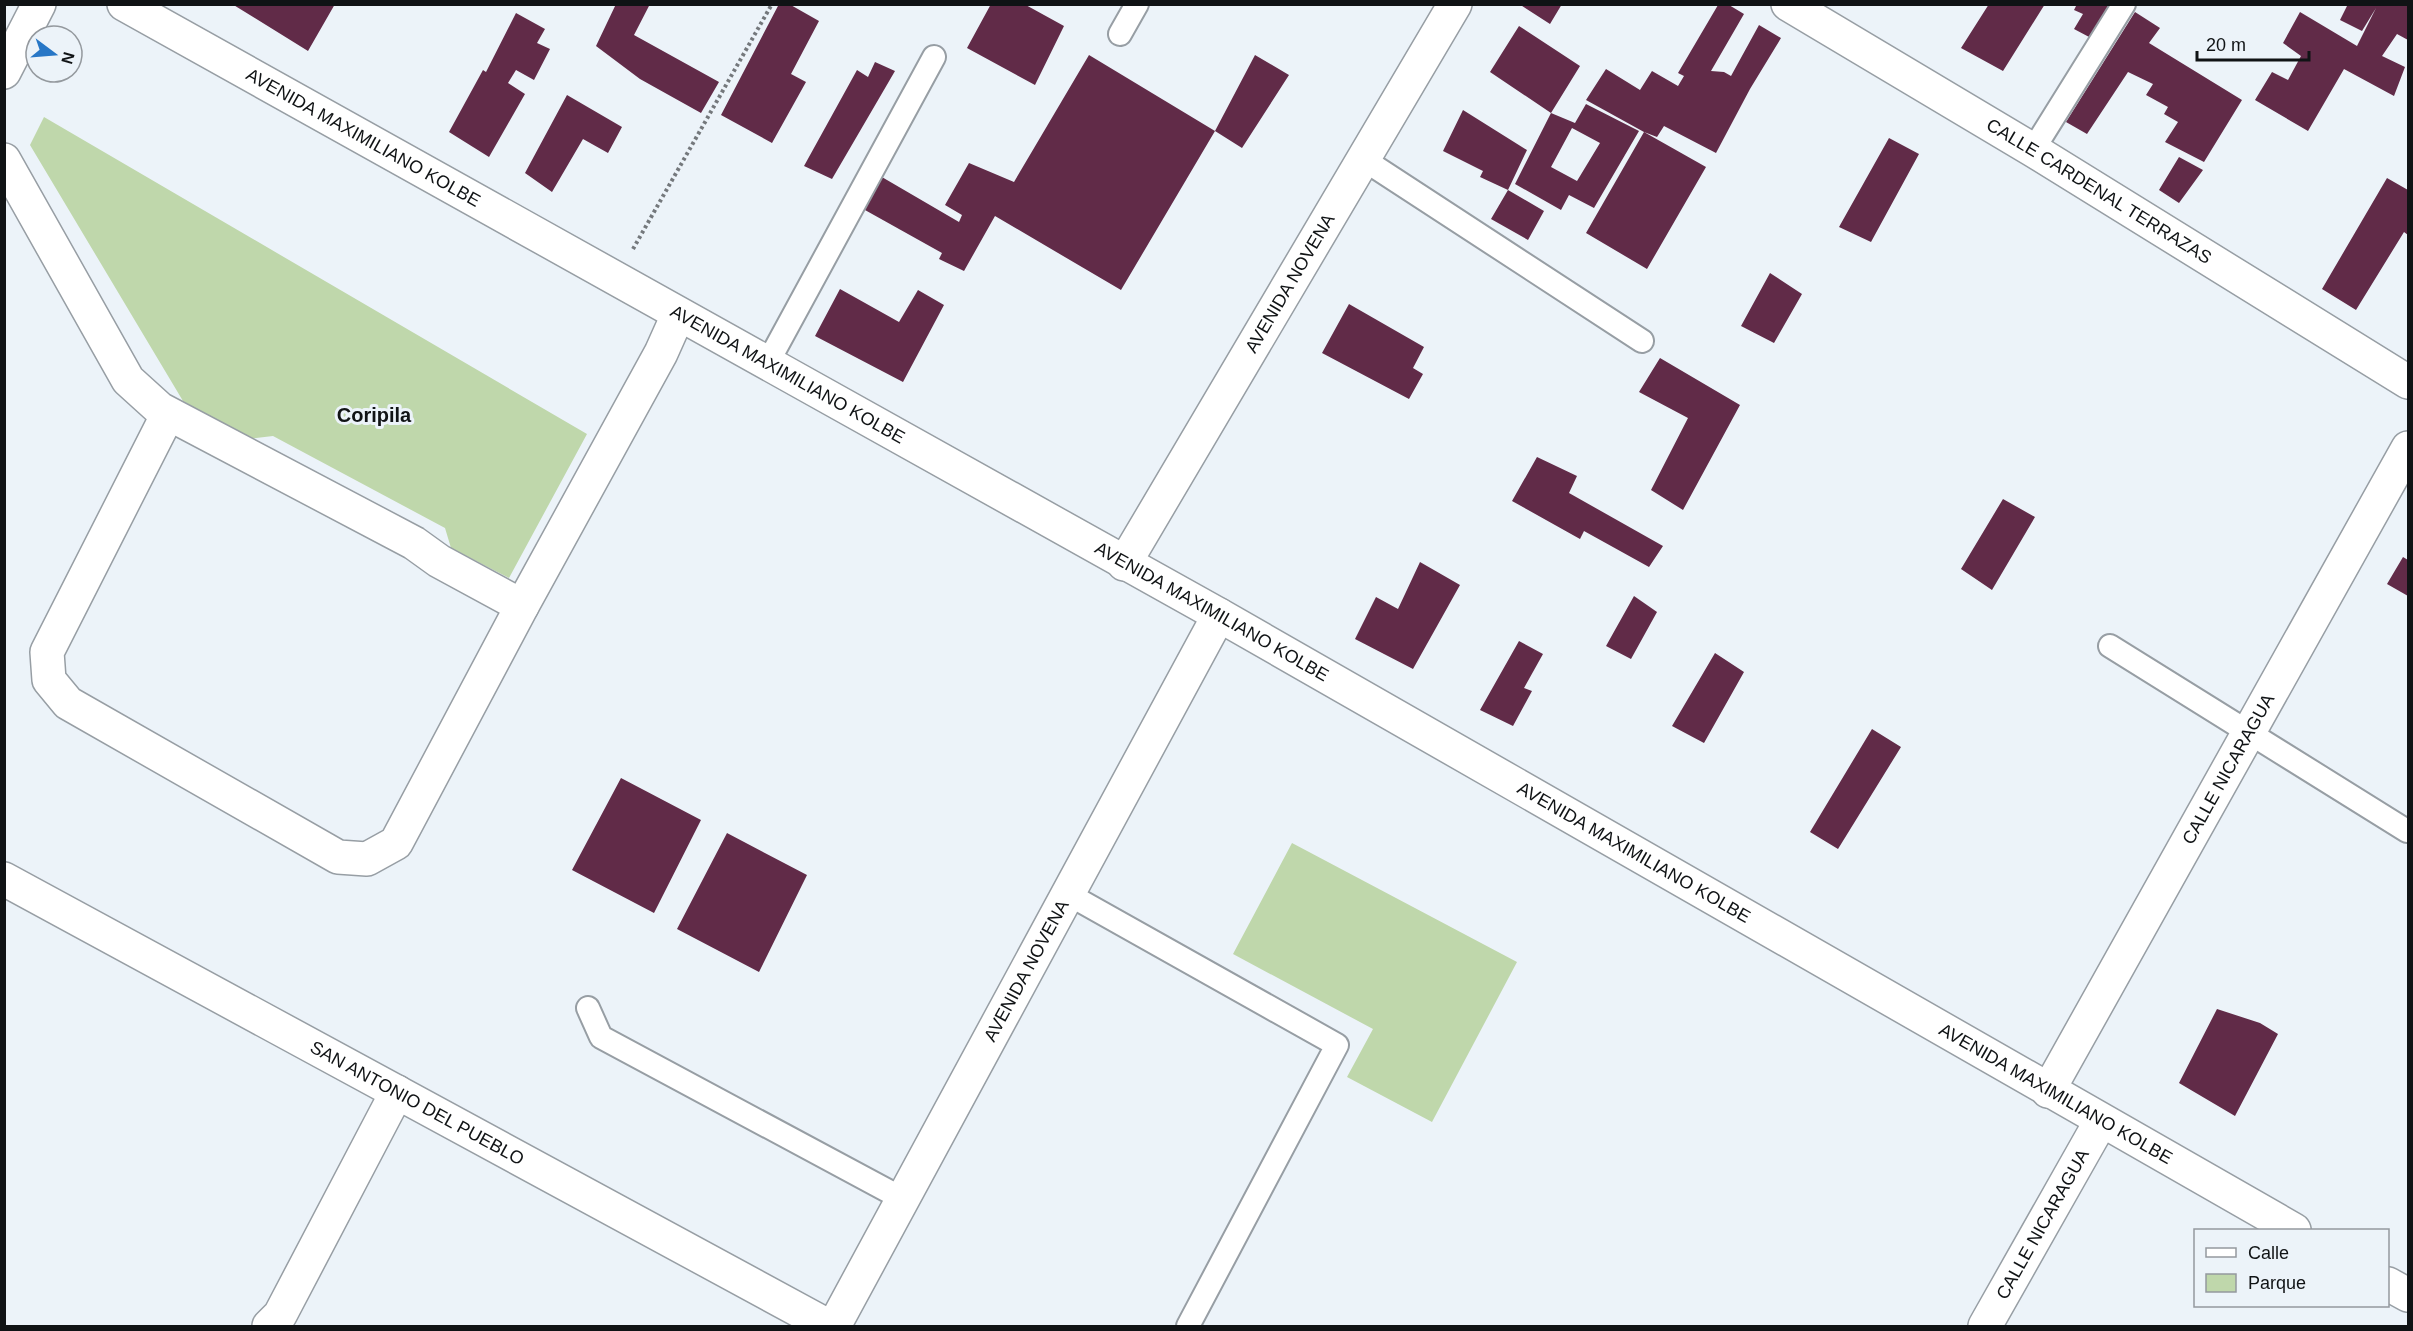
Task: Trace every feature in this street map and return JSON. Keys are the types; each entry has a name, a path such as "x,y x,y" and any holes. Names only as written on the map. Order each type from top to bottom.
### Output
{"street":[{"path":"4,72 39,4"},
{"name":"AVENIDA MAXIMILIANO KOLBE","path":"124,4 1219,615 2292,1229"},
{"name":"AVENIDA NOVENA","path":"1124,564 1455,4"},
{"name":"CALLE CARDENAL TERRAZAS","path":"1788,4 2033,150 2409,382"},
{"path":"4,160 128,380 168,414 414,543 439,561 522,606"},
{"path":"168,414 47,652 48,680 68,703 338,857 367,859 396,843 522,606 661,353 678,315"},
{"name":"CALLE NICARAGUA","path":"2048,1091 2409,448"},
{"name":"AVENIDA NOVENA","path":"834,1326 1219,615"},
{"name":"SAN ANTONIO DEL PUEBLO","path":"4,879 397,1092 781,1316 828,1326"},
{"path":"269,1326 280,1315 397,1092"},
{"name":"CALLE NICARAGUA","path":"1985,1326 2102,1121"},
{"path":"2389,1285 2409,1296"}],"lane":[{"path":"1120,34 1137,4"},
{"path":"2033,150 2124,4"},
{"path":"767,364 934,57"},
{"path":"1363,159 1642,340"},
{"path":"2110,646 2408,831"},
{"path":"1068,894 1337,1045 1188,1326"},
{"path":"588,1008 601,1037 903,1199"}],"path":[{"path":"615,279 772,4"}],"green space":[{"path":"44,117 587,434 509,578 451,548 445,528 273,436 248,439 183,401 30,145"},
{"path":"1292,843 1517,962 1432,1122 1347,1077 1373,1029 1233,954"}],"building":[{"path":"232,4 335,4 308,51"},
{"path":"616,4 650,4 634,35 719,82 701,113 640,79 596,46"},
{"path":"779,4 789,4 819,21 791,74 806,82 772,143 721,115"},
{"path":"991,4 1024,4 1064,26 1035,85 967,48"},
{"path":"1519,4 1562,4 1550,24"},
{"path":"1989,4 2045,4 2003,71 1961,48"},
{"path":"2077,4 2113,4 2091,38 2074,29 2083,14 2074,10"},
{"path":"2348,4 2408,4 2408,40 2397,34 2382,56 2405,67 2394,96 2344,69 2308,131 2255,100 2272,72 2288,80 2301,56 2283,43 2300,12 2357,46 2376,8 2362,31 2340,20"},
{"path":"1718,5 1729,5 1744,14 1711,71 1724,72 1731,76 1759,25 1781,38 1750,89 1716,153 1664,126 1657,137 1586,100 1606,69 1640,90 1652,71 1678,86 1684,76 1678,73"},
{"path":"2135,12 2160,28 2149,43 2242,100 2204,162 2165,142 2178,122 2164,114 2168,107 2146,95 2153,84 2128,72 2087,134 2066,122"},
{"path":"516,13 545,29 537,43 550,49 534,80 516,70 508,83 525,94 489,157 449,132 483,70 486,72"},
{"path":"1519,26 1580,66 1551,113 1490,72"},
{"path":"1089,55 1215,131 1121,290 995,216 964,271 939,259 942,253 856,205 875,173 959,222 962,215 945,205 969,163 1014,182"},
{"path":"1255,55 1289,75 1242,148 1215,131"},
{"path":"875,62 895,71 832,179 804,166 857,70 868,77"},
{"path":"567,95 622,127 608,153 583,139 552,192 525,173"},
{"path":"1586,104 1639,131 1594,208 1569,195 1561,210 1515,184 1551,113 1575,123","holes":["1572,128 1600,143 1577,181 1551,167"]},
{"path":"1463,110 1527,150 1508,190 1480,177 1483,171 1443,151"},
{"path":"1644,132 1706,167 1647,269 1586,233"},
{"path":"1889,138 1919,154 1871,242 1839,227"},
{"path":"2179,157 2203,170 2179,203 2159,190"},
{"path":"2387,178 2408,190 2408,235 2404,232 2356,310 2322,289"},
{"path":"1508,190 1544,211 1528,240 1491,219"},
{"path":"1770,273 1802,294 1774,343 1741,326"},
{"path":"840,289 899,322 918,290 944,305 903,382 815,336"},
{"path":"1349,304 1424,347 1413,368 1423,374 1409,399 1322,353"},
{"path":"1660,358 1740,405 1683,510 1651,490 1688,418 1639,392"},
{"path":"1537,457 1577,476 1569,493 1663,546 1649,567 1584,531 1580,539 1512,501"},
{"path":"2003,499 2035,517 1992,590 1961,569"},
{"path":"2403,557 2408,560 2408,596 2387,584"},
{"path":"1420,562 1460,585 1413,669 1355,639 1376,597 1398,609"},
{"path":"1634,596 1657,612 1631,659 1606,646"},
{"path":"1519,641 1543,654 1524,688 1532,691 1513,726 1480,710"},
{"path":"1715,653 1744,672 1704,743 1672,726"},
{"path":"1872,729 1901,747 1838,849 1810,832"},
{"path":"621,778 701,820 654,913 572,870"},
{"path":"727,833 807,875 759,972 677,929"},
{"path":"2217,1009 2260,1023 2278,1034 2235,1116 2179,1083"}],"district":[{"name":"Coripila","path":"374,415"}]}
